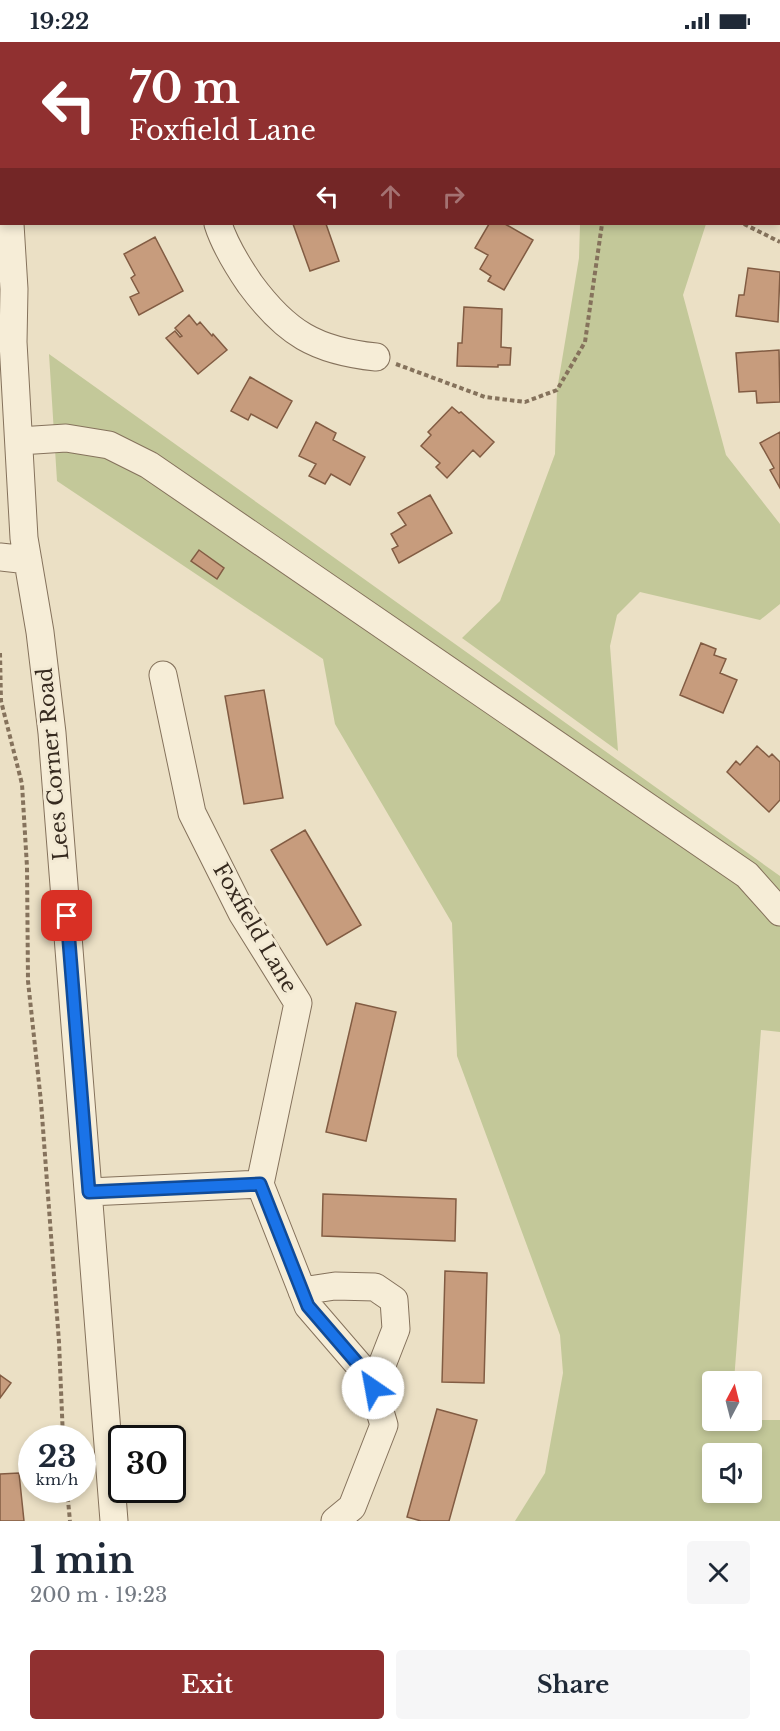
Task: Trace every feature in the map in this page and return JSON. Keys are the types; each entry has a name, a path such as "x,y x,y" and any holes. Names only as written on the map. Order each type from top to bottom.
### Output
{"street":[{"name":"Lees Corner Road","path":"10,225 14,289 13,342 24,538 40,632 52,733 114,1521"},
{"path":"218,225 239,268 265,304 296,333 320,346 348,354 376,357"},
{"path":"19,441 66,438 109,445 148,465 747,875 780,912"},
{"path":"0,557 28,560"},
{"name":"Foxfield Lane","path":"163,675 192,813 242,913 298,1003 260,1184"},
{"path":"89,1192 260,1184 308,1306 370,1378 384,1425 352,1507 335,1521"},
{"path":"302,1291 335,1286 375,1287 394,1300 396,1329 373,1388"}],"path":[{"path":"376,357 485,397 525,402 557,390 585,342 602,225"},
{"path":"746,225 780,242"},
{"path":"0,653 2,701 22,784 27,867 28,981 59,1342 62,1425"},
{"path":"69,1503 70,1521"}],"green space":[{"path":"580,225 706,225 683,295 726,455 780,524 780,604 760,620 640,592 617,615 610,646 618,751 462,638 500,601 555,454 557,390 579,258"},
{"path":"49,354 780,876 780,1032 761,1030 735,1371 702,1371 702,1431 762,1431 762,1420 780,1420 780,1521 515,1521 545,1473 563,1373 560,1335 457,1056 452,923 335,724 323,659 57,481"}],"building":[{"path":"293,225 326,225 339,261 310,271"},
{"path":"488,225 507,225 533,240 504,290 488,281 491,276 480,269 488,255 475,248"},
{"path":"155,237 183,291 139,315 130,297 139,293 131,278 135,275 124,254"},
{"path":"748,268 780,272 778,322 736,316 739,295 744,295"},
{"path":"464,307 502,309 501,347 511,348 510,365 457,366 458,343 462,343"},
{"path":"189,315 197,325 200,322 227,350 198,374 166,338 175,331 180,337 182,336 175,328"},
{"path":"779,350 780,402 757,403 756,391 739,392 736,353"},
{"path":"250,377 292,401 277,428 251,414 248,420 231,411"},
{"path":"452,407 459,413 461,412 494,442 480,457 473,450 447,478 436,467 440,463 421,446 431,435 428,432"},
{"path":"316,422 336,433 333,440 365,457 350,485 331,474 325,484 309,476 316,464 299,456"},
{"path":"780,432 780,488 770,470 774,468 760,443"},
{"path":"430,495 452,533 399,563 392,549 398,546 391,534 406,525 398,513"},
{"path":"199,550 224,568 217,579 191,561"},
{"path":"701,643 716,649 714,655 726,659 720,673 737,680 723,713 680,695"},
{"path":"264,690 283,798 244,804 225,696"},
{"path":"757,746 769,757 772,754 780,762 780,800 769,812 727,772 736,761 740,765"},
{"path":"305,830 361,925 327,945 271,850"},
{"path":"356,1003 396,1012 366,1141 326,1132"},
{"path":"323,1194 456,1199 455,1241 322,1236"},
{"path":"445,1271 487,1273 484,1383 442,1382"},
{"path":"0,1375 11,1383 0,1398"},
{"path":"437,1409 477,1420 449,1521 421,1521 407,1517"},
{"path":"18,1473 18,1503 22,1503 24,1521 0,1521 0,1474"}],"route":[{"path":"67,916 89,1192 260,1184 308,1306 370,1378 373,1388"}]}
